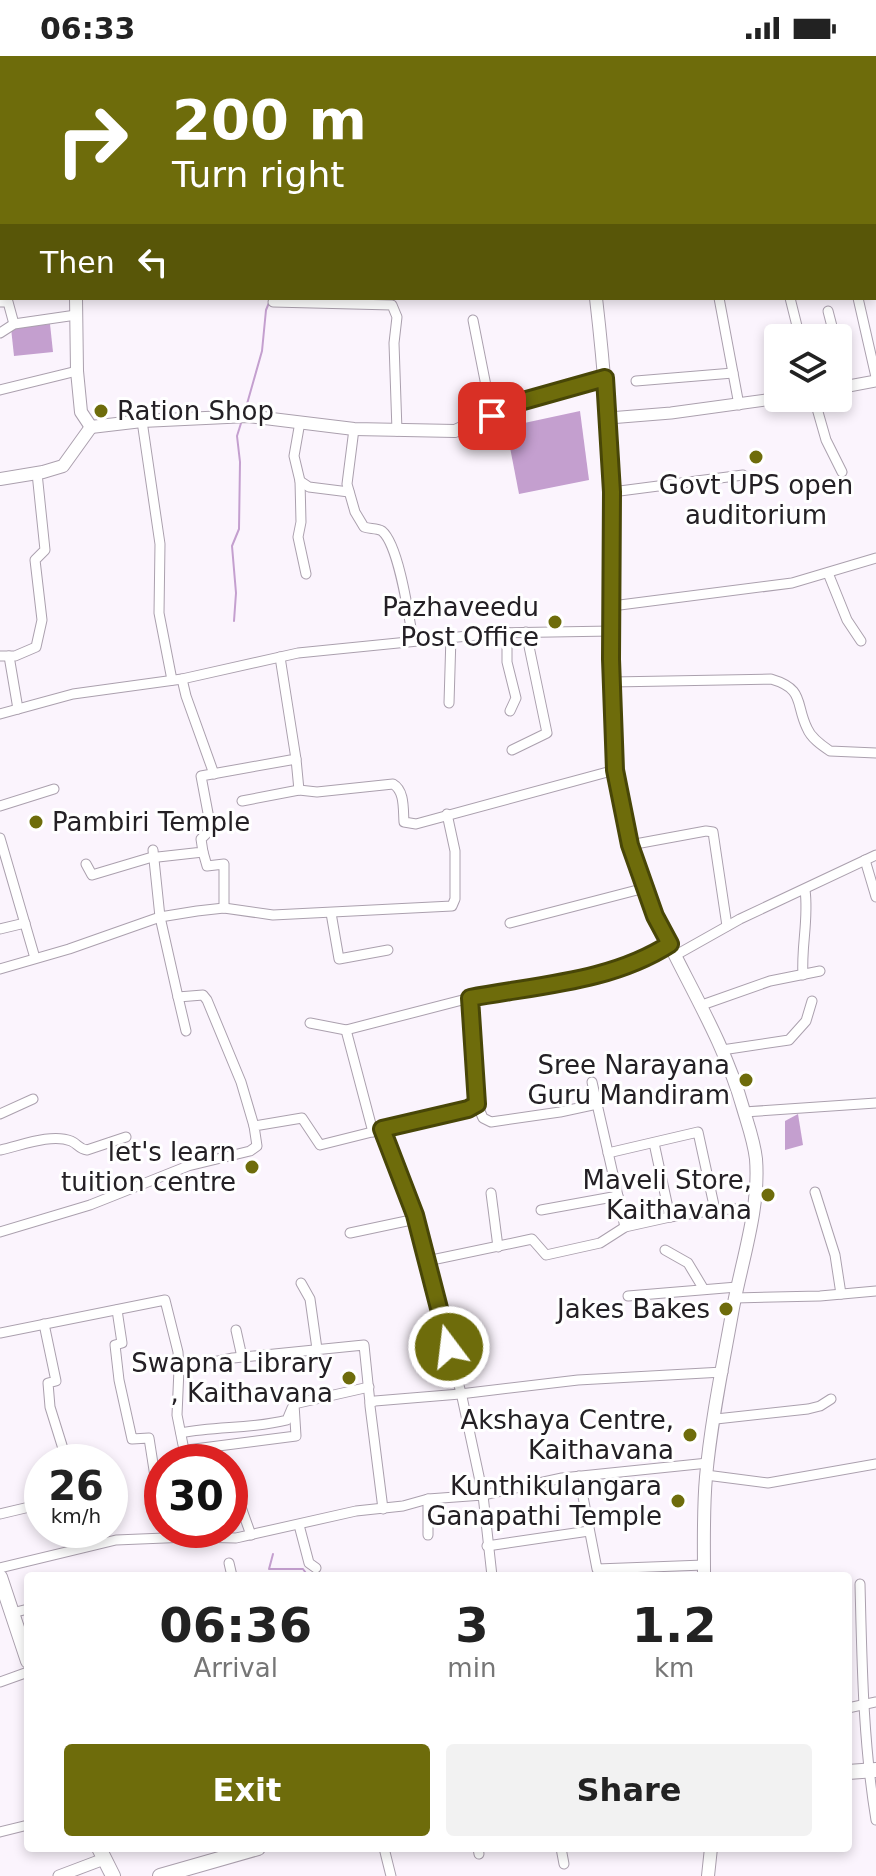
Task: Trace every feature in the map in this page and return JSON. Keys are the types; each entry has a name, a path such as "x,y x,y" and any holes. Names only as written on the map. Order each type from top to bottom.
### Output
{"main road":[{"path":"76,300 81,412 91,427"},
{"path":"596,300 609,418 612,492 615,770 630,845 645,888 738,1086 756,1161 753,1208 707,1469 704,1571"},
{"path":"0,479 63,466 91,427 142,421 248,416 354,429 455,431 516,403 605,378"},
{"path":"1,1583 24,1638"},
{"path":"852,1772 872,1770"},
{"path":"160,1876 241,1852"},
{"path":"708,1876 711,1852"},
{"path":"102,1854 113,1876"}],"street":[{"path":"719,300 739,405"},
{"path":"790,300 796,324"},
{"path":"852,386 876,379 858,300"},
{"path":"273,302 338,301 392,305 397,317 394,343 397,431"},
{"path":"0,302 8,302 14,324"},
{"path":"828,311 831,324"},
{"path":"0,333 14,324 76,315"},
{"path":"473,320 492,416"},
{"path":"0,390 77,371"},
{"path":"636,381 733,373"},
{"path":"609,418 764,401"},
{"path":"818,412 826,440 842,472"},
{"path":"142,421 160,544 159,613 177,679 214,774"},
{"path":"300,422 294,456 300,481 301,522 298,537 306,574"},
{"path":"354,429 347,484 349,492 364,527 378,529 384,535 401,573 413,640"},
{"path":"18,709 4,656 15,656 36,647 42,620 35,560 45,550 37,473"},
{"path":"612,492 743,475"},
{"path":"300,481 309,487 349,492"},
{"path":"612,606 792,583 876,558"},
{"path":"828,573 847,620 861,641"},
{"path":"0,714 73,694 177,679 280,657 451,636 612,631"},
{"path":"507,632 507,662 516,698 510,711"},
{"path":"512,750 547,733 526,632"},
{"path":"449,703 451,636"},
{"path":"280,657 299,790"},
{"path":"612,682 771,679 791,687 800,700 807,730 830,751 876,753"},
{"path":"224,908 224,864 207,866 203,852 201,839 211,829 201,776 296,759"},
{"path":"242,801 299,790 317,792 393,784 402,795 404,822 416,824 615,770"},
{"path":"0,806 54,789"},
{"path":"0,969 160,917 224,908 273,915 452,906 455,899 455,851 447,814"},
{"path":"630,845 713,832 727,926"},
{"path":"0,838 35,958"},
{"path":"86,864 92,875 154,853 203,852"},
{"path":"154,853 160,917 186,1031"},
{"path":"310,1023 346,1030 470,998 622,969 727,926 876,855"},
{"path":"865,860 876,897"},
{"path":"510,923 645,888"},
{"path":"803,975 801,946 808,911 805,890"},
{"path":"331,913 339,959 388,950"},
{"path":"0,929 25,923"},
{"path":"702,1005 770,981 820,971"},
{"path":"0,1232 90,1205 188,1166 250,1151 257,1146 241,1082 209,1004 203,995 178,997"},
{"path":"470,998 477,1104 483,1118 491,1122 597,1104"},
{"path":"722,1050 789,1040 806,1021 812,1001"},
{"path":"346,1030 378,1130 416,1219 483,1495 491,1572"},
{"path":"592,1082 625,1227"},
{"path":"0,1114 33,1099"},
{"path":"744,1112 876,1103"},
{"path":"254,1126 302,1118 320,1145 468,1109 477,1104"},
{"path":"608,1153 698,1132 715,1210"},
{"path":"0,1150 51,1140 69,1140 81,1150 87,1150 126,1137"},
{"path":"654,1143 670,1217"},
{"path":"815,1192 835,1255 841,1294"},
{"path":"491,1193 498,1247"},
{"path":"541,1210 618,1196"},
{"path":"427,1261 532,1239 546,1255 600,1243 625,1227 715,1210 753,1208"},
{"path":"350,1233 416,1219"},
{"path":"665,1250 688,1263 703,1288"},
{"path":"301,1283 310,1299 317,1349"},
{"path":"628,1296 703,1288 736,1293 841,1294 876,1291"},
{"path":"0,1333 165,1300 178,1352 177,1415 185,1448 296,1436 294,1404"},
{"path":"117,1310 122,1343 115,1345 119,1380 132,1439 149,1438 150,1444"},
{"path":"44,1324 56,1381 48,1383 50,1407 62,1444"},
{"path":"236,1330 242,1357"},
{"path":"179,1369 242,1357 364,1345 383,1509"},
{"path":"370,1403 578,1380 723,1372"},
{"path":"294,1404 369,1387"},
{"path":"716,1419 808,1409 831,1399"},
{"path":"181,1433 204,1428 270,1425 287,1420 294,1404"},
{"path":"248,1536 356,1511 383,1509 428,1499 483,1495 579,1476 707,1469 768,1483 876,1464"},
{"path":"579,1476 597,1569 704,1571"},
{"path":"428,1499 428,1535"},
{"path":"0,1514 24,1508"},
{"path":"299,1525 309,1563 316,1568"},
{"path":"248,1527 251,1535"},
{"path":"487,1546 589,1531"},
{"path":"0,1568 116,1540 144,1537"},
{"path":"229,1563 231,1572"},
{"path":"860,1584 862,1706 876,1820"},
{"path":"12,1613 24,1610"},
{"path":"0,1682 24,1673"},
{"path":"852,1707 876,1702"},
{"path":"0,1832 24,1826"},
{"path":"385,1852 391,1876"},
{"path":"562,1852 564,1864"},
{"path":"59,1876 102,1854"}],"shaded area":[{"path":"50,324 53,352 14,356 11,328"},
{"path":"580,411 589,480 519,494 506,427"},
{"path":"798,1114 803,1145 785,1150 785,1121"}],"waterway":[{"path":"245,411 262,351 266,310 270,300"},
{"path":"234,621 236,593 232,546 239,529 240,462 237,436 242,420"},
{"path":"273,1554 269,1569 303,1569 305,1572"}],"place":[{"name":"Ration Shop","path":"101,411"},
{"name":"Govt UPS open auditorium","path":"756,457"},
{"name":"Pazhaveedu Post Office","path":"555,622"},
{"name":"Pambiri Temple","path":"36,822"},
{"name":"Sree Narayana Guru Mandiram","path":"746,1080"},
{"name":"let's learn tuition centre","path":"252,1167"},
{"name":"Maveli Store, Kaithavana","path":"768,1195"},
{"name":"Jakes Bakes","path":"726,1309"},
{"name":"Swapna Library , Kaithavana","path":"349,1378"},
{"name":"Akshaya Centre, Kaithavana","path":"690,1435"},
{"name":"Kunthikulangara Ganapathi Temple","path":"678,1501"}],"route":[{"path":"449,1347 415,1215 382,1129 468,1109 477,1104 470,998 622,969 670,944 655,916 630,845 615,770 611,659 612,492 605,378 516,403 492,416"}]}
